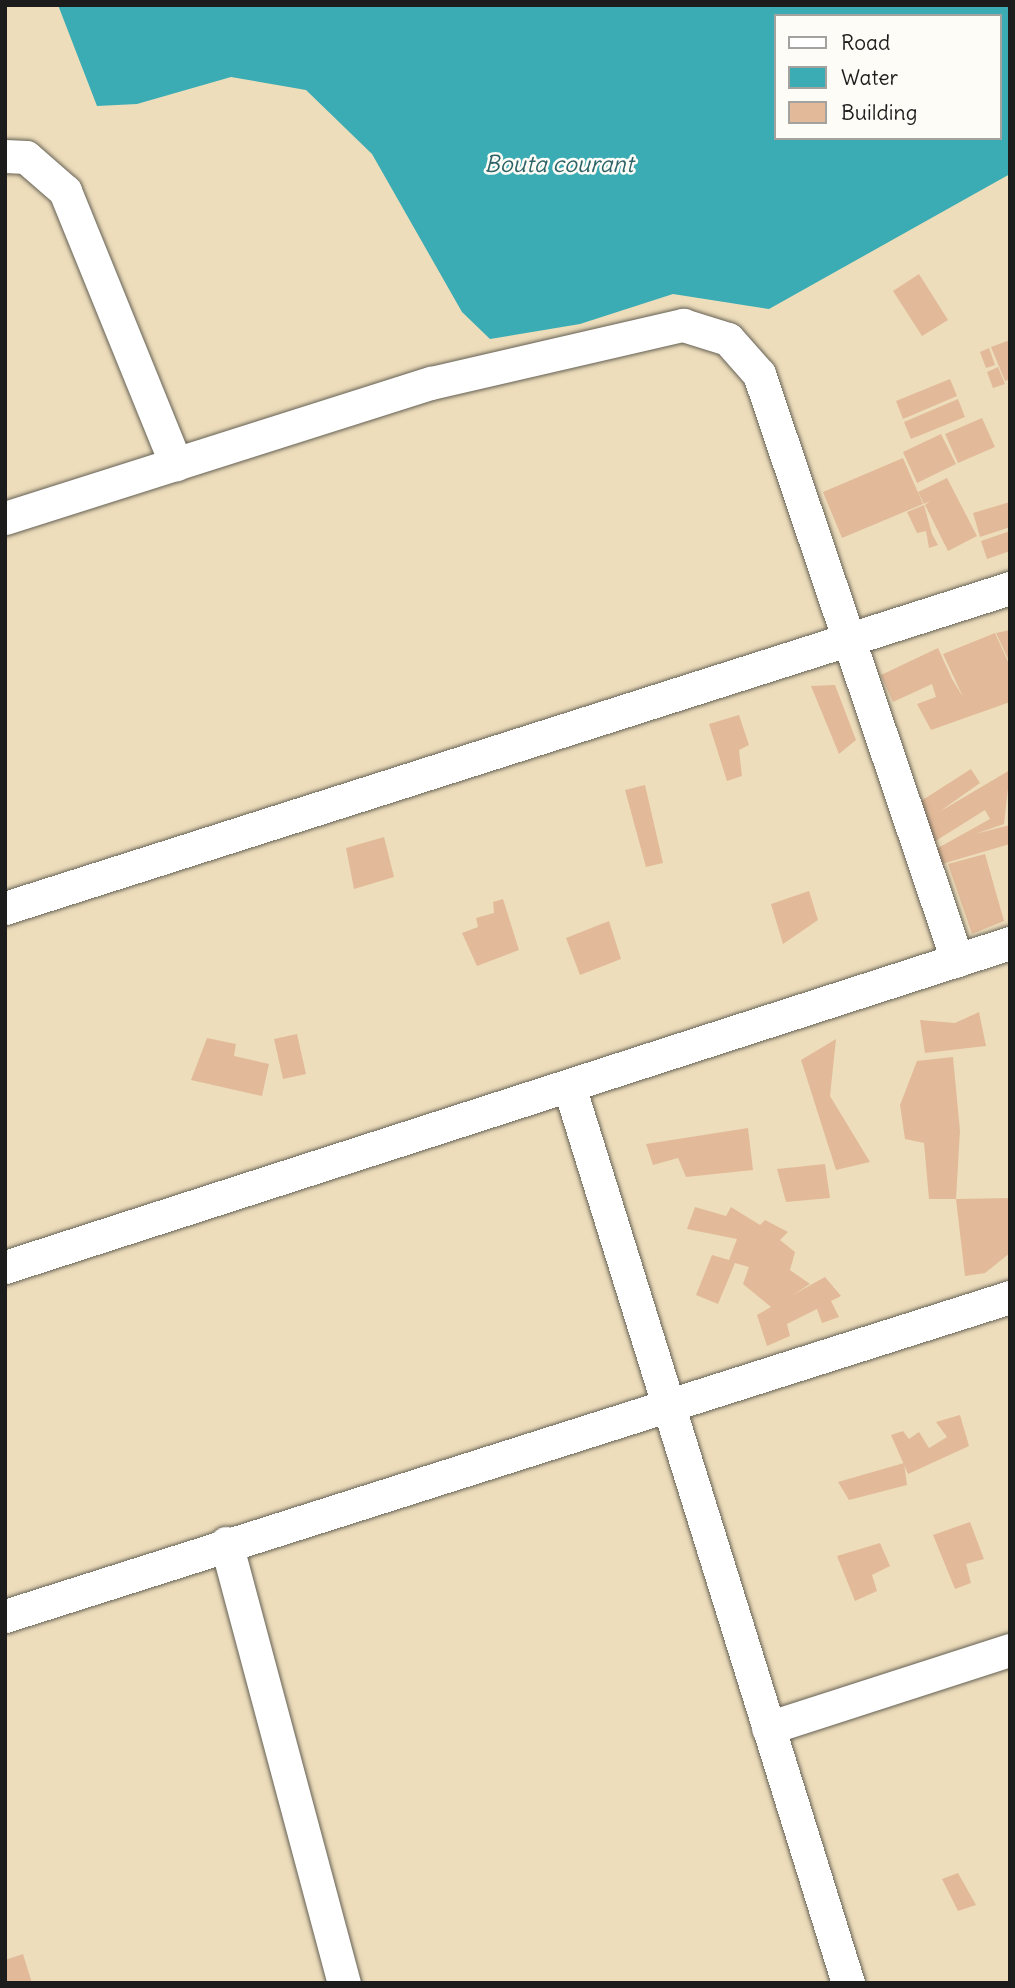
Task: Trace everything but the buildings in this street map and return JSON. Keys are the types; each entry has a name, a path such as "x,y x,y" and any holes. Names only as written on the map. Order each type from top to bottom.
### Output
{"street":[{"path":"5,156 26,157 65,191 176,464"},
{"path":"5,519 431,383 683,325 727,339 759,374 957,960"},
{"path":"5,908 1010,589"},
{"path":"5,1267 1010,943"},
{"path":"569,1086 669,1400 848,1983"},
{"path":"5,1616 669,1400 1010,1297"},
{"path":"226,1543 344,1983"},
{"path":"768,1728 1010,1650"}],"water":[{"name":"Bouta courant","path":"58,5 1010,5 1010,174 769,309 673,294 580,324 490,339 462,312 372,154 306,90 231,77 137,104 97,106"}]}
